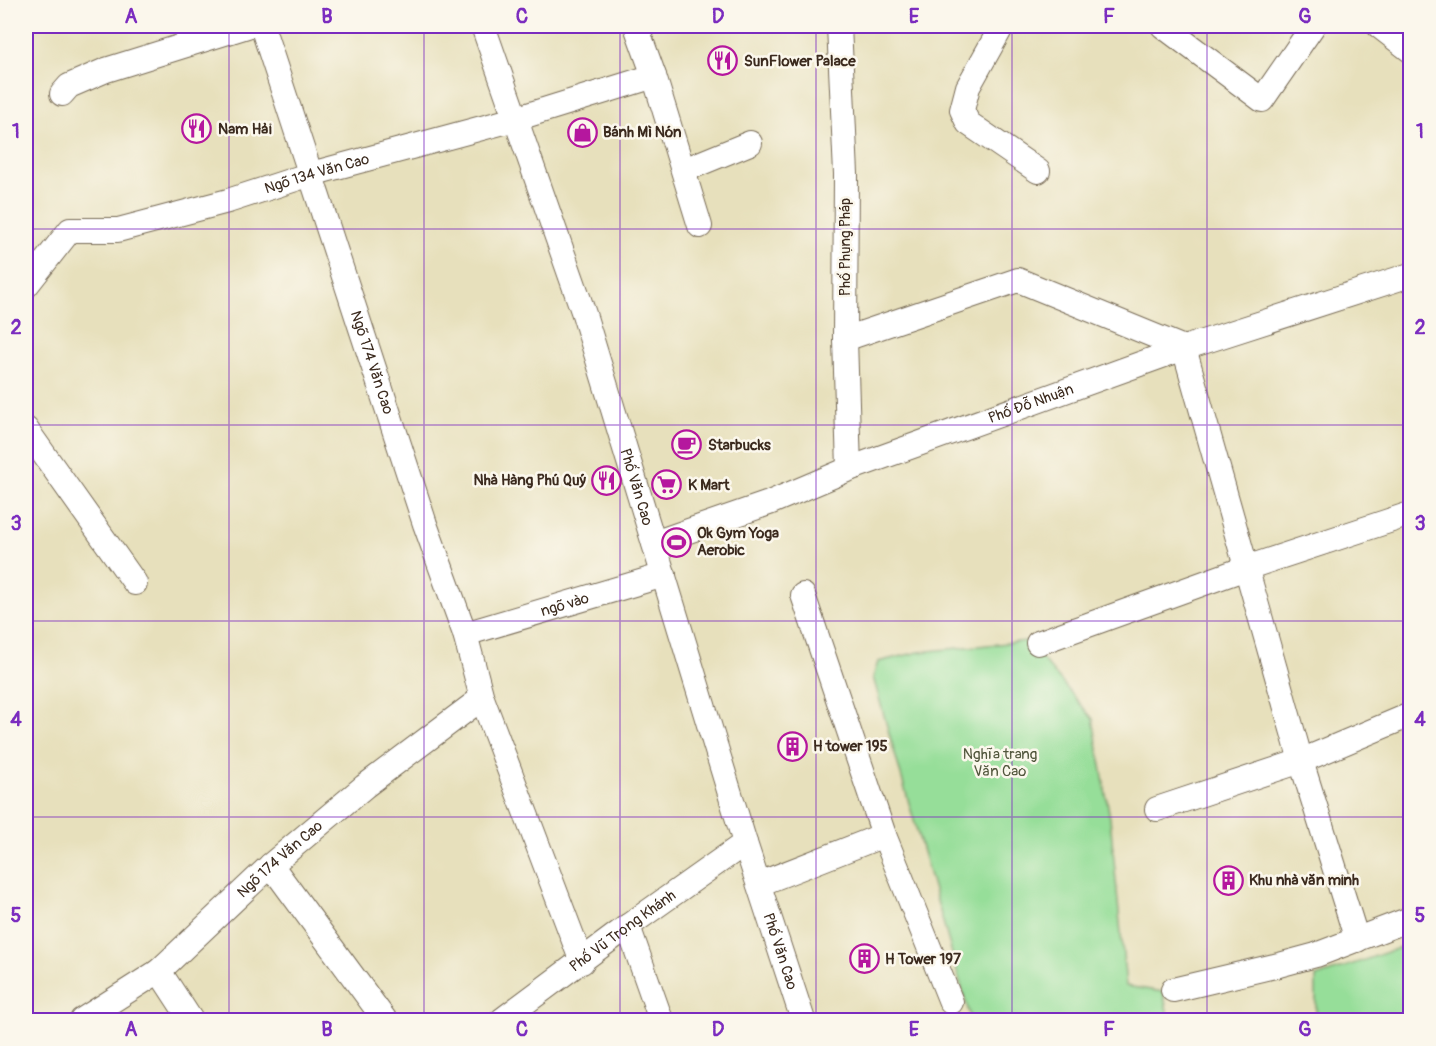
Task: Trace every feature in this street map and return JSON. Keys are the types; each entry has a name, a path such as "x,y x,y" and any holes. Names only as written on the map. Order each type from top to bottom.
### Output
{"street":[{"path":"62,94 69,86 106,70 247,26"},
{"name":"Ngõ 174 Văn Cao","path":"262,26 425,524 465,634 482,698 582,962"},
{"name":"Phố Văn Cao","path":"483,26 584,314 745,843 803,1020"},
{"path":"636,26 654,76 700,225"},
{"name":"Phố Phụng Pháp","path":"839,26 846,174 845,339 849,469"},
{"path":"1002,26 968,87 962,110 968,123 1038,171"},
{"path":"1163,26 1262,100 1313,26"},
{"path":"1379,26 1410,51"},
{"name":"Ngõ 134 Văn Cao","path":"26,286 70,230 118,230 228,201 311,174 515,119 654,76"},
{"path":"684,170 750,143"},
{"name":"Phố Đỗ Nhuận","path":"654,543 769,502 849,469 1184,348 1410,275"},
{"path":"845,339 1018,280 1184,348 1301,761 1357,940"},
{"path":"26,429 135,583"},
{"path":"1038,643 1246,568 1410,514"},
{"name":"ngõ vào","path":"465,634 664,576"},
{"path":"803,595 884,835 951,1002"},
{"name":"Ngõ 174 Văn Cao","path":"81,1020 159,971 271,865 365,786 482,698"},
{"path":"1157,809 1301,761 1410,715"},
{"path":"759,884 884,835"},
{"name":"Phố Vũ Trọng Khánh","path":"502,1020 745,843"},
{"path":"271,865 385,1020"},
{"path":"1173,990 1316,955 1410,919"},
{"path":"628,926 661,1020"},
{"path":"159,971 191,1020"}],"green space":[{"name":"Nghĩa trang Văn Cao","path":"1027,641 1093,719 1110,818 1126,986 1163,992 1169,1020 971,1020 873,677 878,662 919,652"},
{"path":"1410,944 1410,968 1404,1020 1316,1020 1316,977"}],"place":[{"name":"SunFlower Palace","path":"723,61"},
{"name":"Nam Hải","path":"197,129"},
{"name":"Bánh Mì Nón","path":"582,132"},
{"name":"Starbucks","path":"687,445"},
{"name":"Nhà Hàng Phú Quý","path":"607,480"},
{"name":"K Mart","path":"667,485"},
{"name":"Ok Gym Yoga Aerobic","path":"676,542"},
{"name":"H tower 195","path":"792,746"},
{"name":"Khu nhà văn minh","path":"1228,880"},
{"name":"H Tower 197","path":"864,959"}]}
